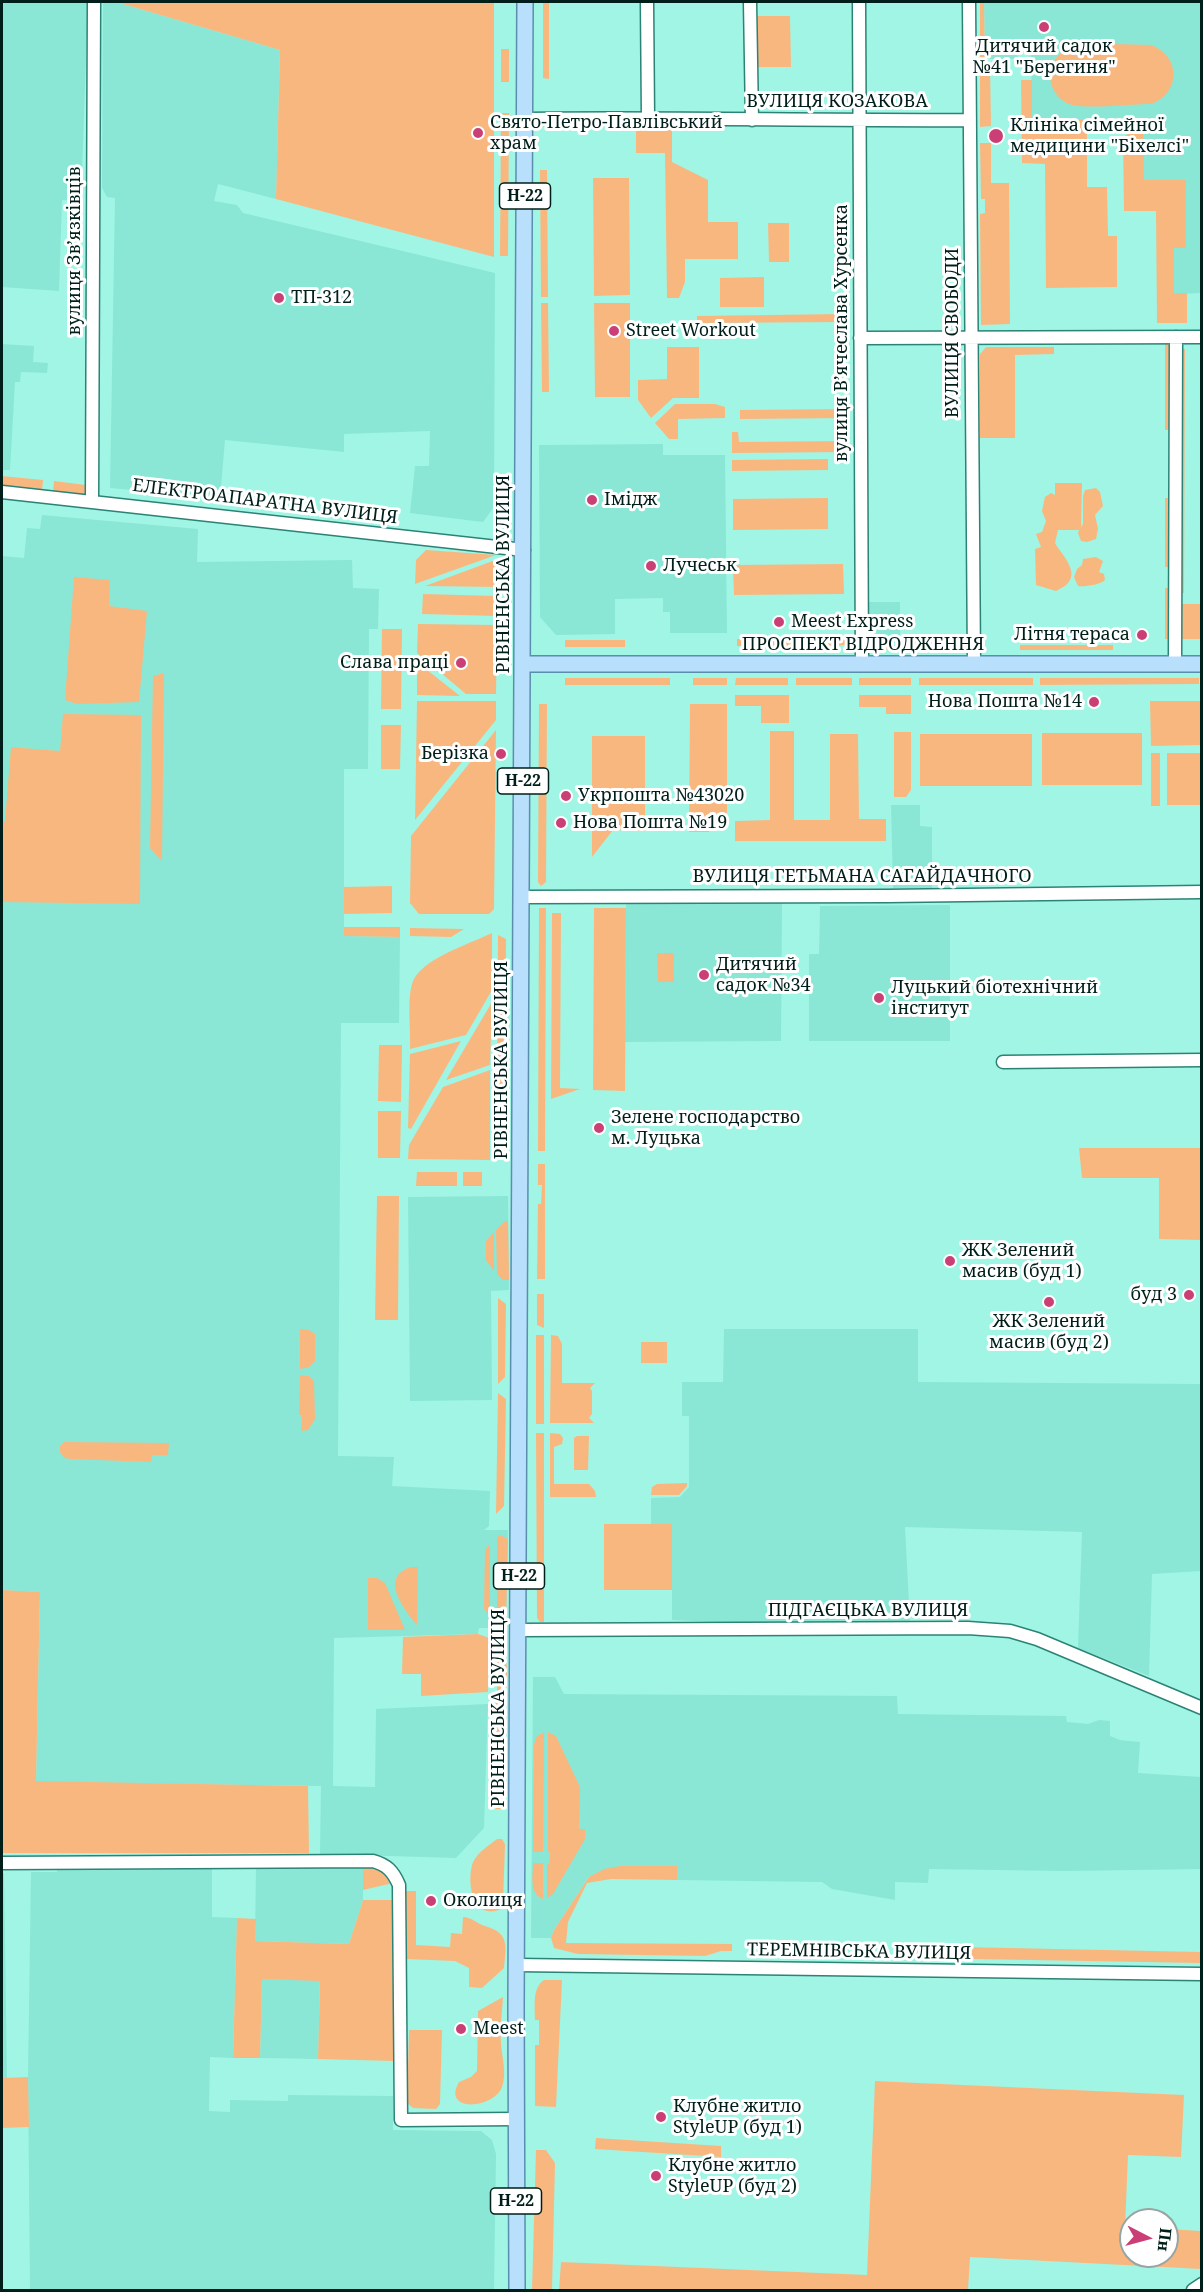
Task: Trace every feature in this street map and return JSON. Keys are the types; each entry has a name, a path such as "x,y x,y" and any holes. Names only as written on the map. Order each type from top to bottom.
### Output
{"main road":[{"name":"РІВНЕНСЬКА ВУЛИЦЯ","path":"517,2290 525,2"},
{"name":"ПРОСПЕКТ ВІДРОДЖЕННЯ","path":"524,664 1202,664"}],"street":[{"name":"вулиця Звʼязківців","path":"92,501 94,2"},
{"path":"647,2 648,118"},
{"path":"750,2 752,120"},
{"name":"вулиця Вʼячеслава Хурсенка","path":"859,2 862,664"},
{"name":"ВУЛИЦЯ СВОБОДИ","path":"969,2 974,664"},
{"name":"ВУЛИЦЯ КОЗАКОВА","path":"525,119 970,120"},
{"path":"1175,664 1176,337"},
{"path":"860,338 1202,337"},
{"name":"ЕЛЕКТРОАПАРАТНА ВУЛИЦЯ","path":"2,492 524,550"},
{"name":"ВУЛИЦЯ ГЕТЬМАНА САГАЙДАЧНОГО","path":"522,897 1202,892"},
{"path":"1003,1062 1202,1060"},
{"name":"ПІДГАЄЦЬКА ВУЛИЦЯ","path":"519,1630 968,1628 1010,1630 1037,1639 1202,1708"},
{"path":"2,1863 373,1861 385,1865 394,1873 399,1885 401,2120 516,2119"},
{"name":"ТЕРЕМНІВСЬКА ВУЛИЦЯ","path":"517,1965 1202,1974"},
{"path":"1193,2290 1202,2284"}],"shaded area":[{"path":"2,2 88,2 81,201 62,200 59,291 2,287"},
{"path":"103,2 116,2 280,50 276,199 218,184 214,201 237,205 243,213 495,273 494,507 483,522 410,513 415,466 429,466 430,431 344,434 344,452 225,440 220,498 110,488 115,198 107,197 102,188"},
{"path":"116,2 494,2 494,257 276,199 280,50"},
{"path":"543,2 549,2 549,79 543,78"},
{"path":"980,2 984,2 985,59 980,59"},
{"path":"984,2 1201,2 1201,293 1174,294 1174,248 1186,248 1186,180 1143,180 1143,120 1032,121 1031,40 1017,40 1018,59 985,59"},
{"path":"754,16 790,16 791,67 754,67"},
{"path":"1081,45 1151,45 1168,57 1174,74 1168,92 1151,104 1072,105 1062,100 1054,91 1050,80 1052,65 1058,55 1068,48"},
{"path":"501,49 509,49 509,82 501,82"},
{"path":"980,65 990,65 991,126 980,127"},
{"path":"1021,80 1032,80 1032,120 1087,120 1087,187 1107,187 1108,236 1117,236 1117,287 1046,288 1045,164 1022,163"},
{"path":"501,113 509,113 508,256 500,256"},
{"path":"1143,125 1144,180 1186,180 1186,248 1174,248 1174,293 1187,293 1187,323 1157,323 1156,211 1124,211 1123,137"},
{"path":"636,127 672,127 672,162 708,180 708,222 738,222 738,259 685,259 685,282 679,298 667,298 665,153 636,153"},
{"path":"980,143 991,143 991,183 1009,183 1010,324 981,325 980,214 985,213 985,199 981,199"},
{"path":"540,170 547,170 548,297 541,297"},
{"path":"593,178 629,178 630,295 594,296"},
{"path":"768,223 789,223 789,262 769,262"},
{"path":"764,277 764,307 720,307 720,278"},
{"path":"541,303 548,303 549,392 542,392"},
{"path":"594,303 630,303 630,397 595,397"},
{"path":"842,314 842,322 697,323 697,316"},
{"path":"1165,343 1171,343 1170,430 1165,430"},
{"path":"2,344 34,346 33,362 48,363 47,373 21,372 20,382 15,382 10,470 2,470"},
{"path":"667,347 699,347 699,398 673,398 651,418 638,400 638,380 667,379"},
{"path":"986,347 1054,347 1054,354 1015,355 1015,438 980,438 980,354"},
{"path":"1180,349 1185,349 1184,593 1180,593"},
{"path":"675,404 715,404 725,407 725,418 678,419 678,439 669,439 655,423"},
{"path":"849,409 849,418 740,419 740,410"},
{"path":"732,432 738,432 739,442 849,441 849,452 732,453"},
{"path":"663,444 663,455 725,455 727,633 670,633 670,612 663,612 663,598 615,599 615,634 556,635 540,617 539,445"},
{"path":"828,459 828,470 732,471 732,460"},
{"path":"2,476 43,480 42,491 2,487"},
{"path":"54,481 86,485 85,495 53,492"},
{"path":"1055,483 1082,483 1081,527 1085,490 1096,488 1100,492 1103,506 1095,515 1098,529 1096,539 1081,541 1079,530 1058,530 1055,543 1069,564 1071,575 1070,581 1056,591 1036,585 1035,549 1041,547 1036,534 1042,532 1046,521 1042,511 1045,497 1051,493 1055,495"},
{"path":"828,498 828,529 733,530 733,499"},
{"path":"1165,498 1171,498 1171,567 1165,567"},
{"path":"42,515 198,529 197,562 352,560 353,588 379,589 378,629 369,629 368,769 344,769 344,936 400,937 399,1023 341,1023 338,1456 394,1457 392,1486 490,1491 489,1526 484,1530 508,1530 506,1628 479,1628 478,1634 334,1638 333,1786 375,1787 376,1709 488,1704 484,1828 456,1858 320,1854 321,1786 36,1782 40,1592 2,1590 2,556 24,558 27,528 40,529"},
{"path":"426,550 496,555 415,584 416,560"},
{"path":"1096,557 1103,561 1099,572 1104,574 1105,580 1092,585 1078,586 1074,577 1083,559"},
{"path":"498,559 497,587 425,586"},
{"path":"843,564 844,594 734,595 733,565"},
{"path":"74,577 110,580 109,606 147,611 139,702 77,704 65,700"},
{"path":"1165,588 1171,588 1171,639 1165,639"},
{"path":"423,594 497,596 497,616 422,614"},
{"path":"869,602 900,602 900,640 869,641"},
{"path":"1180,604 1201,604 1201,639 1180,639"},
{"path":"418,624 497,625 496,694 466,694 417,653"},
{"path":"382,629 402,629 401,709 381,709"},
{"path":"850,638 850,645 737,646 737,639"},
{"path":"565,640 625,640 625,647 565,647"},
{"path":"869,645 965,645 965,650 869,650"},
{"path":"1020,645 1113,645 1113,650 1020,650"},
{"path":"417,662 460,696 417,695"},
{"path":"164,673 162,861 150,848 153,676"},
{"path":"565,678 670,678 670,685 565,685"},
{"path":"693,678 727,678 727,685 693,685"},
{"path":"736,678 788,678 788,685 735,685"},
{"path":"796,678 852,678 852,685 796,685"},
{"path":"859,678 911,678 911,685 859,685"},
{"path":"919,678 1033,678 1033,685 919,685"},
{"path":"1040,678 1199,678 1199,684 1040,685"},
{"path":"735,695 789,695 789,723 761,723 761,706 735,706"},
{"path":"859,695 911,695 911,714 886,714 886,707 859,707"},
{"path":"417,701 496,701 496,720 415,820"},
{"path":"1150,701 1201,701 1201,745 1151,746"},
{"path":"539,704 547,704 546,882 541,886 538,882"},
{"path":"690,704 727,704 727,813 709,814 709,832 689,832"},
{"path":"63,714 141,715 140,904 2,902 2,821 5,821 11,747 60,751"},
{"path":"381,725 401,725 400,769 381,769"},
{"path":"496,730 494,909 489,914 419,914 410,903 411,836"},
{"path":"770,731 794,731 794,820 830,820 830,734 858,734 859,819 886,819 886,841 735,841 735,821 770,820"},
{"path":"894,732 911,732 911,790 906,797 894,797"},
{"path":"1042,733 1142,733 1142,785 1042,785"},
{"path":"920,734 1032,734 1032,786 920,786"},
{"path":"592,736 645,736 645,831 613,830 592,857"},
{"path":"1151,753 1160,753 1160,806 1151,806"},
{"path":"1167,753 1200,753 1200,805 1167,805"},
{"path":"891,805 920,805 920,826 932,827 932,888 893,888"},
{"path":"392,886 392,913 344,914 344,887"},
{"name":"Дитячий садок №34","path":"626,903 782,903 781,1041 625,1042"},
{"name":"Луцький біотехнічний інститут","path":"950,905 950,1041 809,1041 809,954 819,954 820,906"},
{"path":"539,908 546,908 545,1151 538,1151"},
{"path":"594,908 626,908 625,1091 593,1090"},
{"path":"552,913 561,913 560,1088 580,1089 551,1099"},
{"path":"344,927 400,927 400,937 344,936"},
{"path":"410,928 464,929 451,937 410,936"},
{"path":"492,933 492,990 466,1035 410,1049 410,999 412,984 417,975 424,967 446,953"},
{"path":"498,935 506,939 505,1151 497,1151"},
{"path":"657,953 674,953 674,982 658,982"},
{"path":"492,1002 490,1065 446,1080"},
{"path":"461,1041 411,1129 408,1128 410,1054"},
{"path":"379,1045 402,1045 401,1102 378,1101"},
{"path":"490,1070 490,1160 408,1159 409,1145 443,1087"},
{"path":"378,1111 401,1111 400,1158 378,1158"},
{"path":"1079,1148 1201,1148 1201,1240 1159,1239 1159,1178 1082,1178"},
{"path":"538,1164 545,1164 545,1279 537,1279 538,1204 541,1204 542,1185 538,1185"},
{"path":"417,1172 457,1172 457,1186 416,1186"},
{"path":"463,1172 482,1172 482,1186 463,1186"},
{"path":"377,1196 399,1196 398,1320 375,1320"},
{"path":"508,1196 509,1290 491,1291 492,1400 410,1401 408,1197"},
{"path":"508,1221 509,1280 503,1280 497,1274 496,1230"},
{"path":"494,1232 494,1271 486,1260 486,1241"},
{"path":"537,1294 544,1294 544,1328 537,1325"},
{"path":"498,1298 506,1304 505,1377 498,1384"},
{"path":"300,1329 309,1330 315,1334 315,1361 309,1367 300,1369"},
{"path":"724,1329 918,1329 918,1382 1201,1384 1201,1571 1152,1574 1149,1676 1078,1648 1082,1532 905,1527 910,1623 757,1624 672,1620 672,1524 651,1524 651,1498 680,1497 689,1487 689,1416 682,1416 682,1382 723,1382"},
{"path":"536,1335 544,1335 544,1424 536,1424"},
{"path":"551,1335 558,1336 562,1344 562,1383 595,1383 590,1388 592,1414 589,1418 594,1423 550,1423"},
{"path":"641,1342 667,1342 667,1363 641,1363"},
{"path":"300,1375 309,1376 314,1381 315,1419 308,1430 301,1431 302,1415 299,1415"},
{"path":"498,1393 506,1399 504,1506 496,1514"},
{"path":"536,1433 544,1433 544,1622 540,1622 537,1618"},
{"path":"550,1433 560,1434 563,1438 562,1444 554,1447 554,1484 589,1484 595,1491 596,1497 550,1497"},
{"path":"589,1436 588,1470 574,1470 574,1438"},
{"path":"64,1442 169,1443 168,1455 152,1455 151,1462 64,1458 60,1452 60,1446"},
{"path":"687,1483 679,1495 651,1495 652,1487 657,1484"},
{"path":"604,1524 672,1524 672,1590 604,1590"},
{"path":"500,1535 508,1539 506,1621 500,1624 497,1623 497,1537"},
{"path":"490,1544 490,1616 484,1609 485,1550"},
{"path":"411,1567 418,1567 417,1625 401,1602 395,1585 396,1578 401,1572"},
{"path":"368,1578 377,1578 385,1583 405,1630 368,1630"},
{"path":"2,1590 40,1592 36,1781 308,1786 309,1853 2,1853"},
{"path":"478,1634 489,1638 488,1692 421,1696 421,1674 402,1674 403,1637"},
{"path":"497,1643 504,1653 507,1669 507,1687 501,1692 497,1691"},
{"path":"533,1677 555,1677 564,1694 897,1696 898,1714 1066,1716 1067,1722 1088,1724 1099,1720 1110,1721 1110,1736 1120,1740 1140,1742 1138,1773 1201,1777 1201,1869 1064,1871 929,1869 928,1883 895,1882 895,1900 832,1889 822,1882 677,1880 677,1866 589,1877 551,1938 531,1938"},
{"path":"496,1702 504,1702 503,1766 499,1766 499,1790 503,1791 503,1809 496,1809"},
{"path":"544,1732 543,1852 533,1852 534,1744 537,1736"},
{"path":"548,1732 556,1736 580,1787 579,1829 585,1829 585,1839 553,1894 547,1898 547,1864 550,1863 550,1852 548,1852"},
{"path":"497,1839 502,1839 505,1844 503,1903 501,1909 483,1910 474,1898 471,1889 471,1870 478,1855"},
{"path":"533,1863 543,1863 543,1899 534,1889"},
{"path":"620,1866 677,1866 677,1880 611,1879 587,1883 568,1922 566,1943 732,1944 732,1951 721,1951 705,1956 578,1954 554,1948 551,1938 554,1930 589,1877 604,1869"},
{"path":"256,1867 363,1867 363,1900 349,1944 255,1941"},
{"path":"363,1867 382,1869 393,1883 363,1890"},
{"path":"212,1869 212,1917 237,1918 233,2058 210,2057 209,2111 230,2112 230,2100 288,2101 288,2095 393,2096 393,2130 481,2131 492,2140 496,2154 494,2290 30,2290 28,2077 31,1872"},
{"path":"2,1873 4,1873 7,2078 2,2078"},
{"path":"405,1891 416,1891 416,1945 450,1947 451,1933 462,1934 463,1917 466,1917 499,1932 503,1937 505,1941 504,1968 482,1988 469,1987 469,1968 455,1961 406,1959"},
{"path":"363,1900 395,1900 394,2061 318,2059 320,1981 262,1979 260,2058 233,2058 237,1918 256,1919 255,1941 349,1944"},
{"path":"913,1946 1201,1952 1201,1963 917,1958"},
{"path":"262,1979 320,1980 318,2059 260,2058"},
{"path":"544,1980 562,1980 556,2107 535,2106 535,2045 539,2045 539,2020 535,2020 535,1998 540,1983"},
{"path":"503,1997 501,2038 504,2076 502,2087 489,2100 480,2103 463,2103 457,2099 455,2092 459,2082 471,2077 477,2071 478,2011"},
{"path":"409,2030 442,2030 440,2104 436,2109 413,2108 407,2103"},
{"path":"28,2077 29,2127 2,2128 2,2078"},
{"path":"875,2081 1184,2095 1181,2157 1128,2155 1126,2208 1119,2208 1119,2265 970,2257 968,2290 559,2290 561,2262 867,2275"},
{"path":"596,2138 721,2146 721,2157 595,2149"},
{"path":"536,2150 546,2150 555,2163 552,2290 532,2290"},
{"path":"1179,2230 1201,2231 1201,2269 1179,2268"}],"place":[{"name":"Дитячий садок №41 \"Берегиня\"","path":"1044,27"},
{"name":"Свято-Петро-Павлівський храм","path":"478,133"},
{"name":"Клініка сімейної медицини \"Біхелсі\"","path":"996,136"},
{"name":"ТП-312","path":"279,298"},
{"name":"Street Workout","path":"614,331"},
{"name":"Імідж","path":"592,500"},
{"name":"Лучеськ","path":"651,566"},
{"name":"Meest Express","path":"779,622"},
{"name":"Літня тераса","path":"1142,635"},
{"name":"Слава праці","path":"461,663"},
{"name":"Нова Пошта №14","path":"1094,702"},
{"name":"Берізка","path":"501,754"},
{"name":"Укрпошта №43020","path":"566,796"},
{"name":"Нова Пошта №19","path":"561,823"},
{"name":"Дитячий садок №34","path":"704,975"},
{"name":"Луцький біотехнічний інститут","path":"879,998"},
{"name":"Зелене господарство м. Луцька","path":"599,1128"},
{"name":"ЖК Зелений масив (буд 1)","path":"950,1261"},
{"name":"буд 3","path":"1189,1295"},
{"name":"ЖК Зелений масив (буд 2)","path":"1049,1302"},
{"name":"Околиця","path":"431,1901"},
{"name":"Meest","path":"461,2029"},
{"name":"Клубне житло StyleUP (буд 1)","path":"661,2117"},
{"name":"Клубне житло StyleUP (буд 2)","path":"656,2176"}]}
